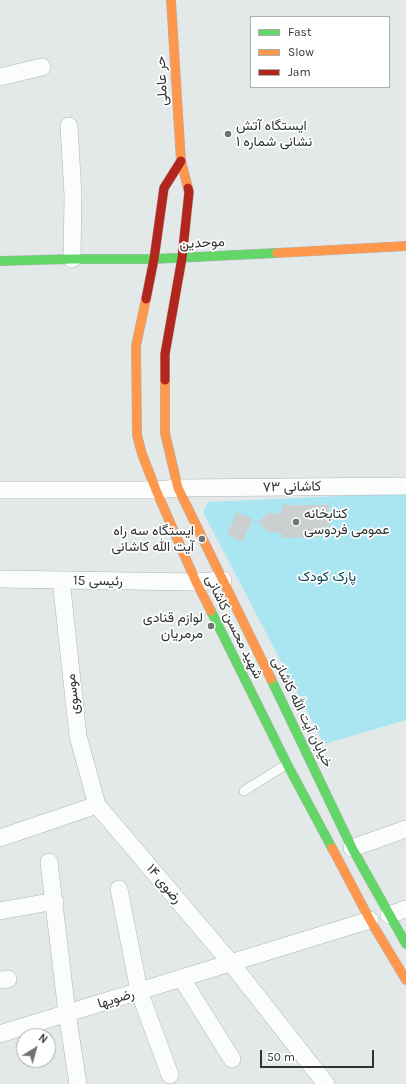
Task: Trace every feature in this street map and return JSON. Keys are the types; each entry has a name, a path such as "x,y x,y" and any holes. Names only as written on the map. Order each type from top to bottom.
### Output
{"main road":[{"name":"حر عاملی","path":"171,0 181,161 189,192 182,258"},
{"path":"154,260 164,188 181,161"},
{"name":"موحدین","path":"0,261 72,259 154,260 406,246"},
{"path":"178,488 165,433 165,354 182,258"},
{"name":"شهید محسن کاشانی","path":"154,260 136,346 137,435 142,454 196,582 287,764 380,917 406,980"},
{"name":"خیابان آیت الله کاشانی","path":"178,488 352,848 380,917 406,944"}],"street":[{"path":"0,77 42,67"},
{"path":"70,126 73,196 72,259"},
{"name":"کاشانی ۷۳","path":"0,490 156,490 178,488 406,486"},
{"name":"رئیسی 15","path":"0,579 196,582 223,580"},
{"name":"موسوی","path":"61,580 78,736 97,805"},
{"path":"0,838 97,805"},
{"name":"رضوی ۱۴","path":"97,805 231,964 326,1084"},
{"path":"352,848 406,829"},
{"path":"49,862 55,900 67,1013 78,1084"},
{"path":"119,889 139,991 170,1075"},
{"path":"0,910 55,900"},
{"name":"رضویها","path":"0,1034 406,909"},
{"path":"182,978 232,1060"}],"lane":[{"path":"244,790 287,764"}],"green space":[{"name":"پارک کودک","path":"406,493 406,720 324,744 203,512 208,502"}],"building":[{"name":"کتابخانه عمومی فردوسی","path":"282,505 329,505 330,531 320,531 320,537 282,538 282,533 268,532 258,522 268,513 282,513"},
{"path":"237,512 253,519 242,542 227,534"}],"traffic: fast":[{"path":"0,261 154,259 277,253"},
{"path":"211,611 287,764 332,848"},
{"path":"271,679 352,848 406,944"}],"traffic: slow":[{"path":"171,0 181,161 188,188"},
{"path":"277,253 406,246"},
{"path":"146,299 136,346 137,435 142,454 156,490 196,582 211,611"},
{"path":"165,380 165,433 178,488 271,679"},
{"path":"332,848 370,920 406,980"}],"traffic: jam":[{"path":"146,299 154,259 164,188 181,161"},
{"path":"165,380 165,354 182,258 189,192 188,188"}],"place":[{"name":"ایستگاه آتش نشانی شماره ۱","path":"228,134"},
{"name":"کتابخانه عمومی فردوسی","path":"296,522"},
{"name":"ایستگاه سه راه آیت الله کاشانی","path":"202,539"},
{"name":"لوازم قنادی مرمریان","path":"211,626"}]}
